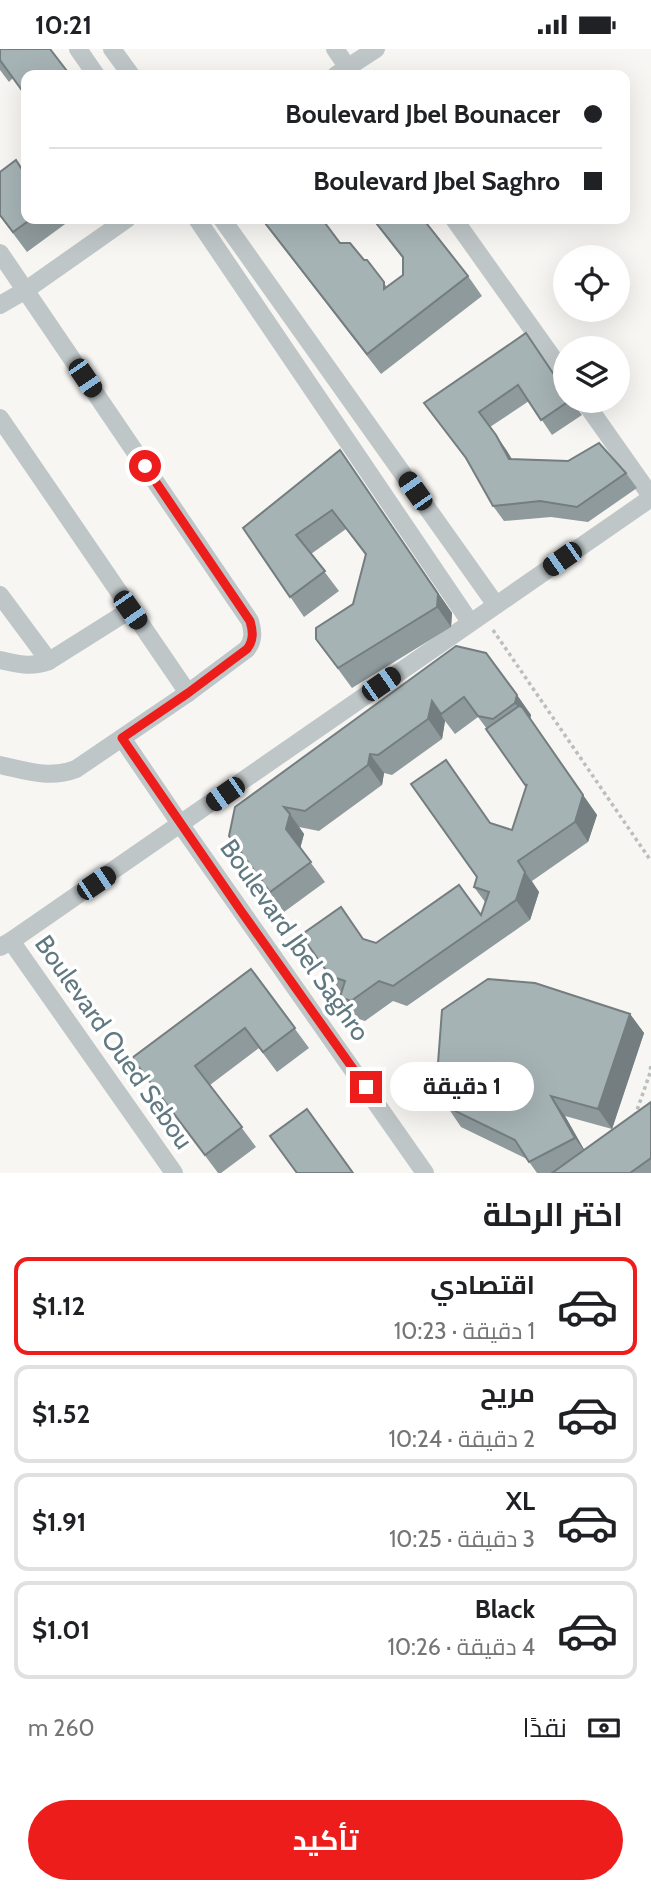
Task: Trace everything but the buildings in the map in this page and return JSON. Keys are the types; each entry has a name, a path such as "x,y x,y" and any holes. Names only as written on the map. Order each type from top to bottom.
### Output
{"street":[{"path":"78,49 93,70"},
{"path":"112,49 127,70"},
{"path":"335,49 344,70"},
{"path":"349,70 376,49"},
{"path":"0,305 26,290 120,224"},
{"path":"201,224 483,613"},
{"path":"225,224 483,613"},
{"path":"458,224 553,358"},
{"path":"0,253 250,621 253,631 252,641 247,649 188,693 76,769 62,775 1,767"},
{"path":"3,943 181,825 651,497 592,413"},
{"path":"1,422 188,693"},
{"path":"3,607 49,661"},
{"path":"0,660 25,665 49,661 130,610"},
{"name":"Boulevard Jbel Saghro","path":"122,738 425,1173"},
{"name":"Boulevard Oued Sebou","path":"3,943 174,1173"}],"path":[{"path":"483,613 651,861"},
{"path":"627,1125 635,1115 651,1064"}],"route":[{"path":"145,466 250,621 253,631 252,641 247,649 122,738 366,1087"}]}
